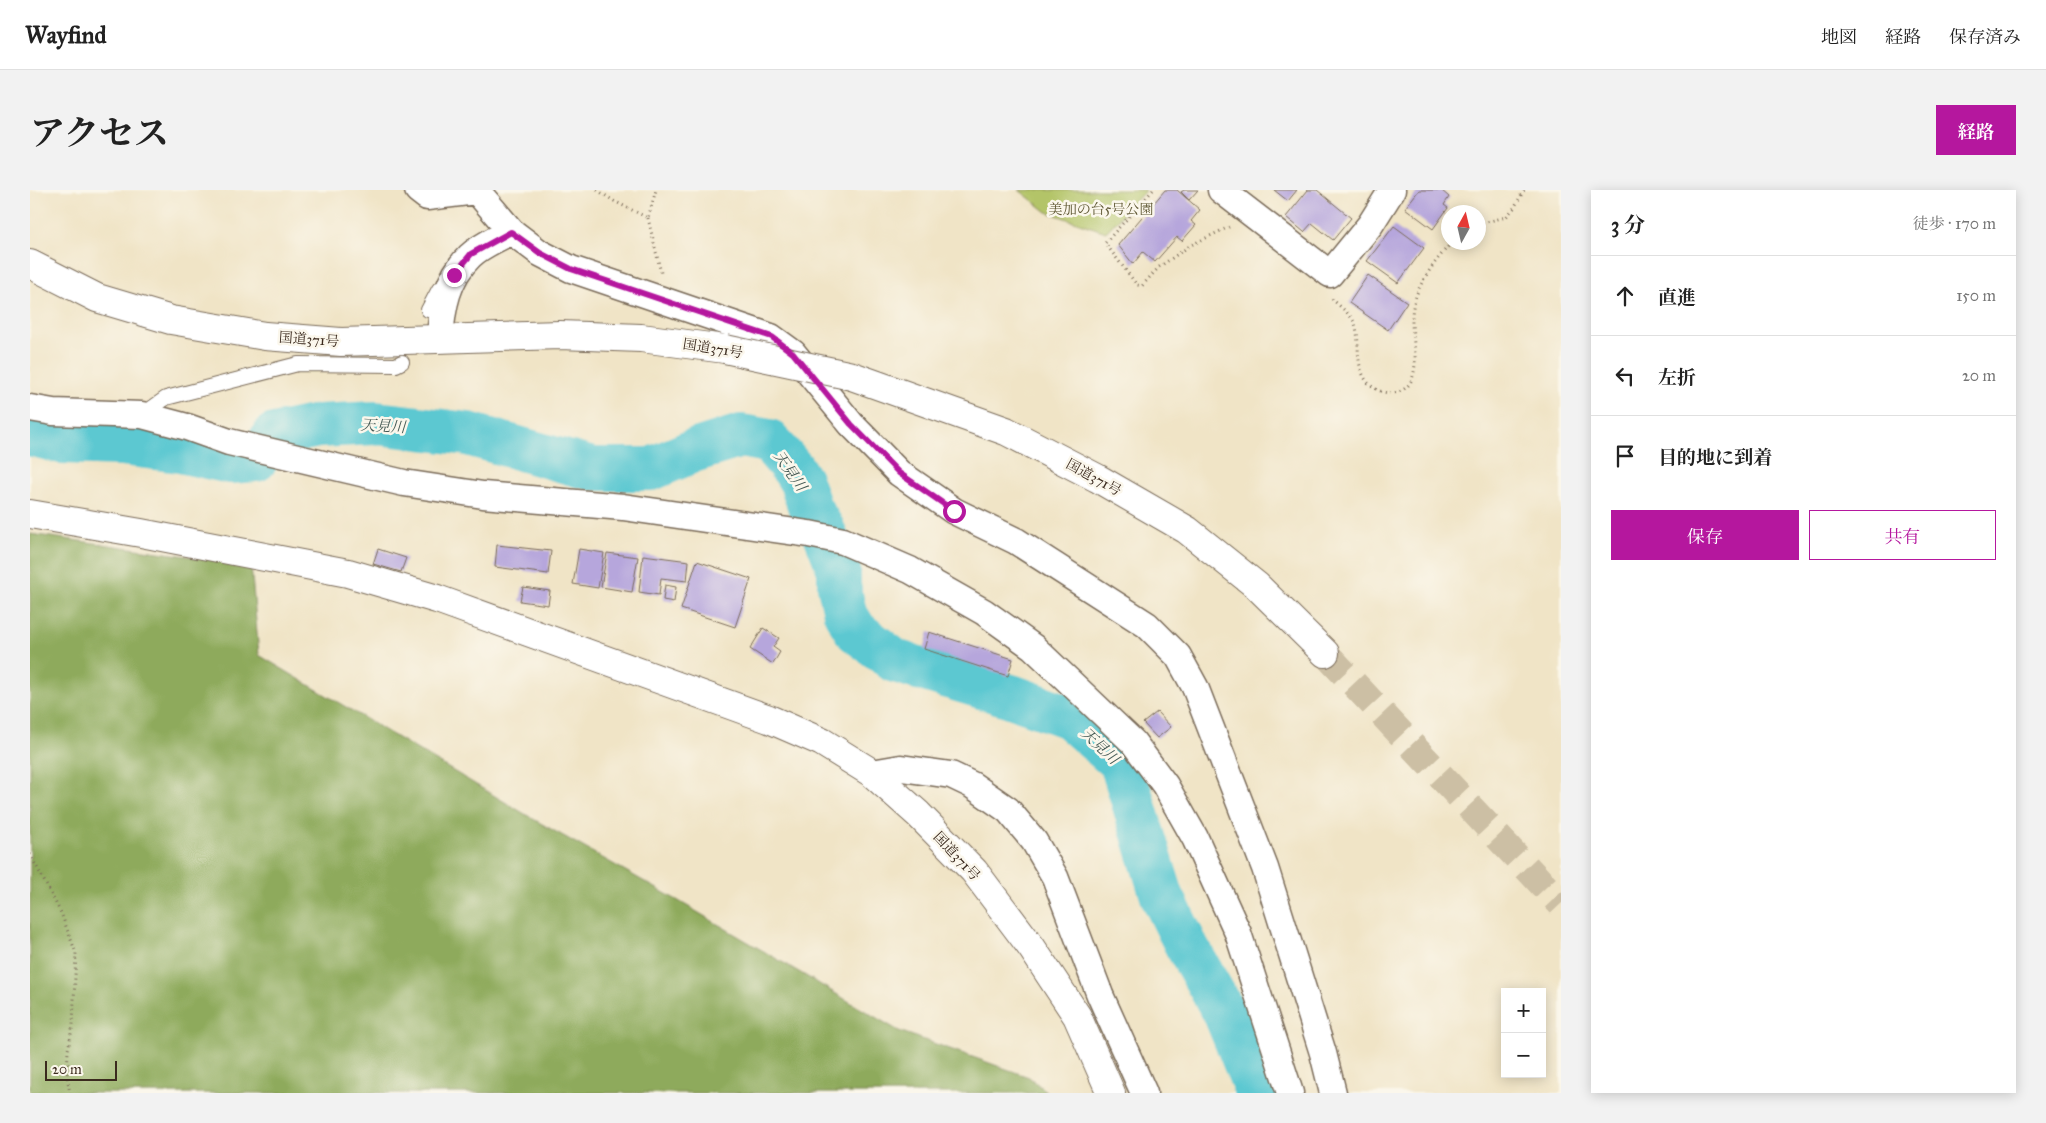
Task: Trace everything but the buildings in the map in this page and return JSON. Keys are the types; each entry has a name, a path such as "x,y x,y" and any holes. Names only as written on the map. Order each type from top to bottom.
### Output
{"highway":[{"name":"国道371号","path":"30,264 97,298 171,320 265,336 331,341 560,335 641,338 725,348 852,376 1006,431 1098,478 1187,530 1257,586 1325,653"},
{"name":"国道371号","path":"30,514 140,532 348,573 437,599 769,719 822,742 872,773 918,814 974,871 1026,941 1077,1016 1111,1093"}],"street":[{"path":"418,190 427,197 476,190 506,226 540,253 571,269 772,337 793,353 851,424 899,473 954,511 1016,541 1146,625 1178,656 1195,687 1264,868 1323,1054 1333,1093"},
{"path":"1221,190 1330,274 1370,225 1392,190"},
{"path":"440,338 442,310 454,275 471,254 506,226"},
{"path":"30,408 53,412 142,415 187,427 229,442 404,483 483,495 623,507 809,534 843,542 910,570 984,612 1033,647 1134,742 1166,785 1238,933 1290,1093"},
{"path":"872,773 901,768 951,775 972,785 1008,810 1034,841 1055,877 1100,995 1144,1093"}],"lane":[{"path":"428,310 458,252 506,226"},
{"path":"142,415 166,398 298,364 396,365 402,362"}],"path":[{"path":"597,190 648,218"},
{"path":"656,190 648,218 661,274"},
{"path":"1153,190 1105,243 1137,284 1142,286 1159,267 1191,246 1253,216"},
{"path":"1486,222 1506,217 1514,208 1524,190"},
{"path":"1331,297 1355,322 1360,367 1367,381 1381,392 1398,394 1406,389 1412,379 1416,357 1412,333 1414,304 1429,273 1445,250"},
{"path":"30,854 61,913 76,954 73,1024 68,1050 70,1093"}],"green space":[{"name":"美加の台5号公園","path":"1019,190 1146,190 1106,232 1047,212"},
{"path":"30,534 251,565 259,655 535,820 677,900 899,1031 1029,1077 1048,1093 30,1093"}],"waterway":[{"name":"天見川","path":"30,434 61,442 121,444 180,451 230,462 256,460 274,435 318,426 376,423 468,434 592,469 651,469 693,451 741,436 769,441 793,469 801,482 810,508 823,529 839,570 839,586 845,613 856,631 895,661 1011,696 1069,717 1121,763 1162,896 1186,945 1225,1014 1257,1093"}],"tunnel":[{"path":"1325,653 1561,904"}],"route":[{"path":"454,275 471,254 511,232 540,253 571,269 772,337 793,353 851,424 899,473 954,511"}]}
